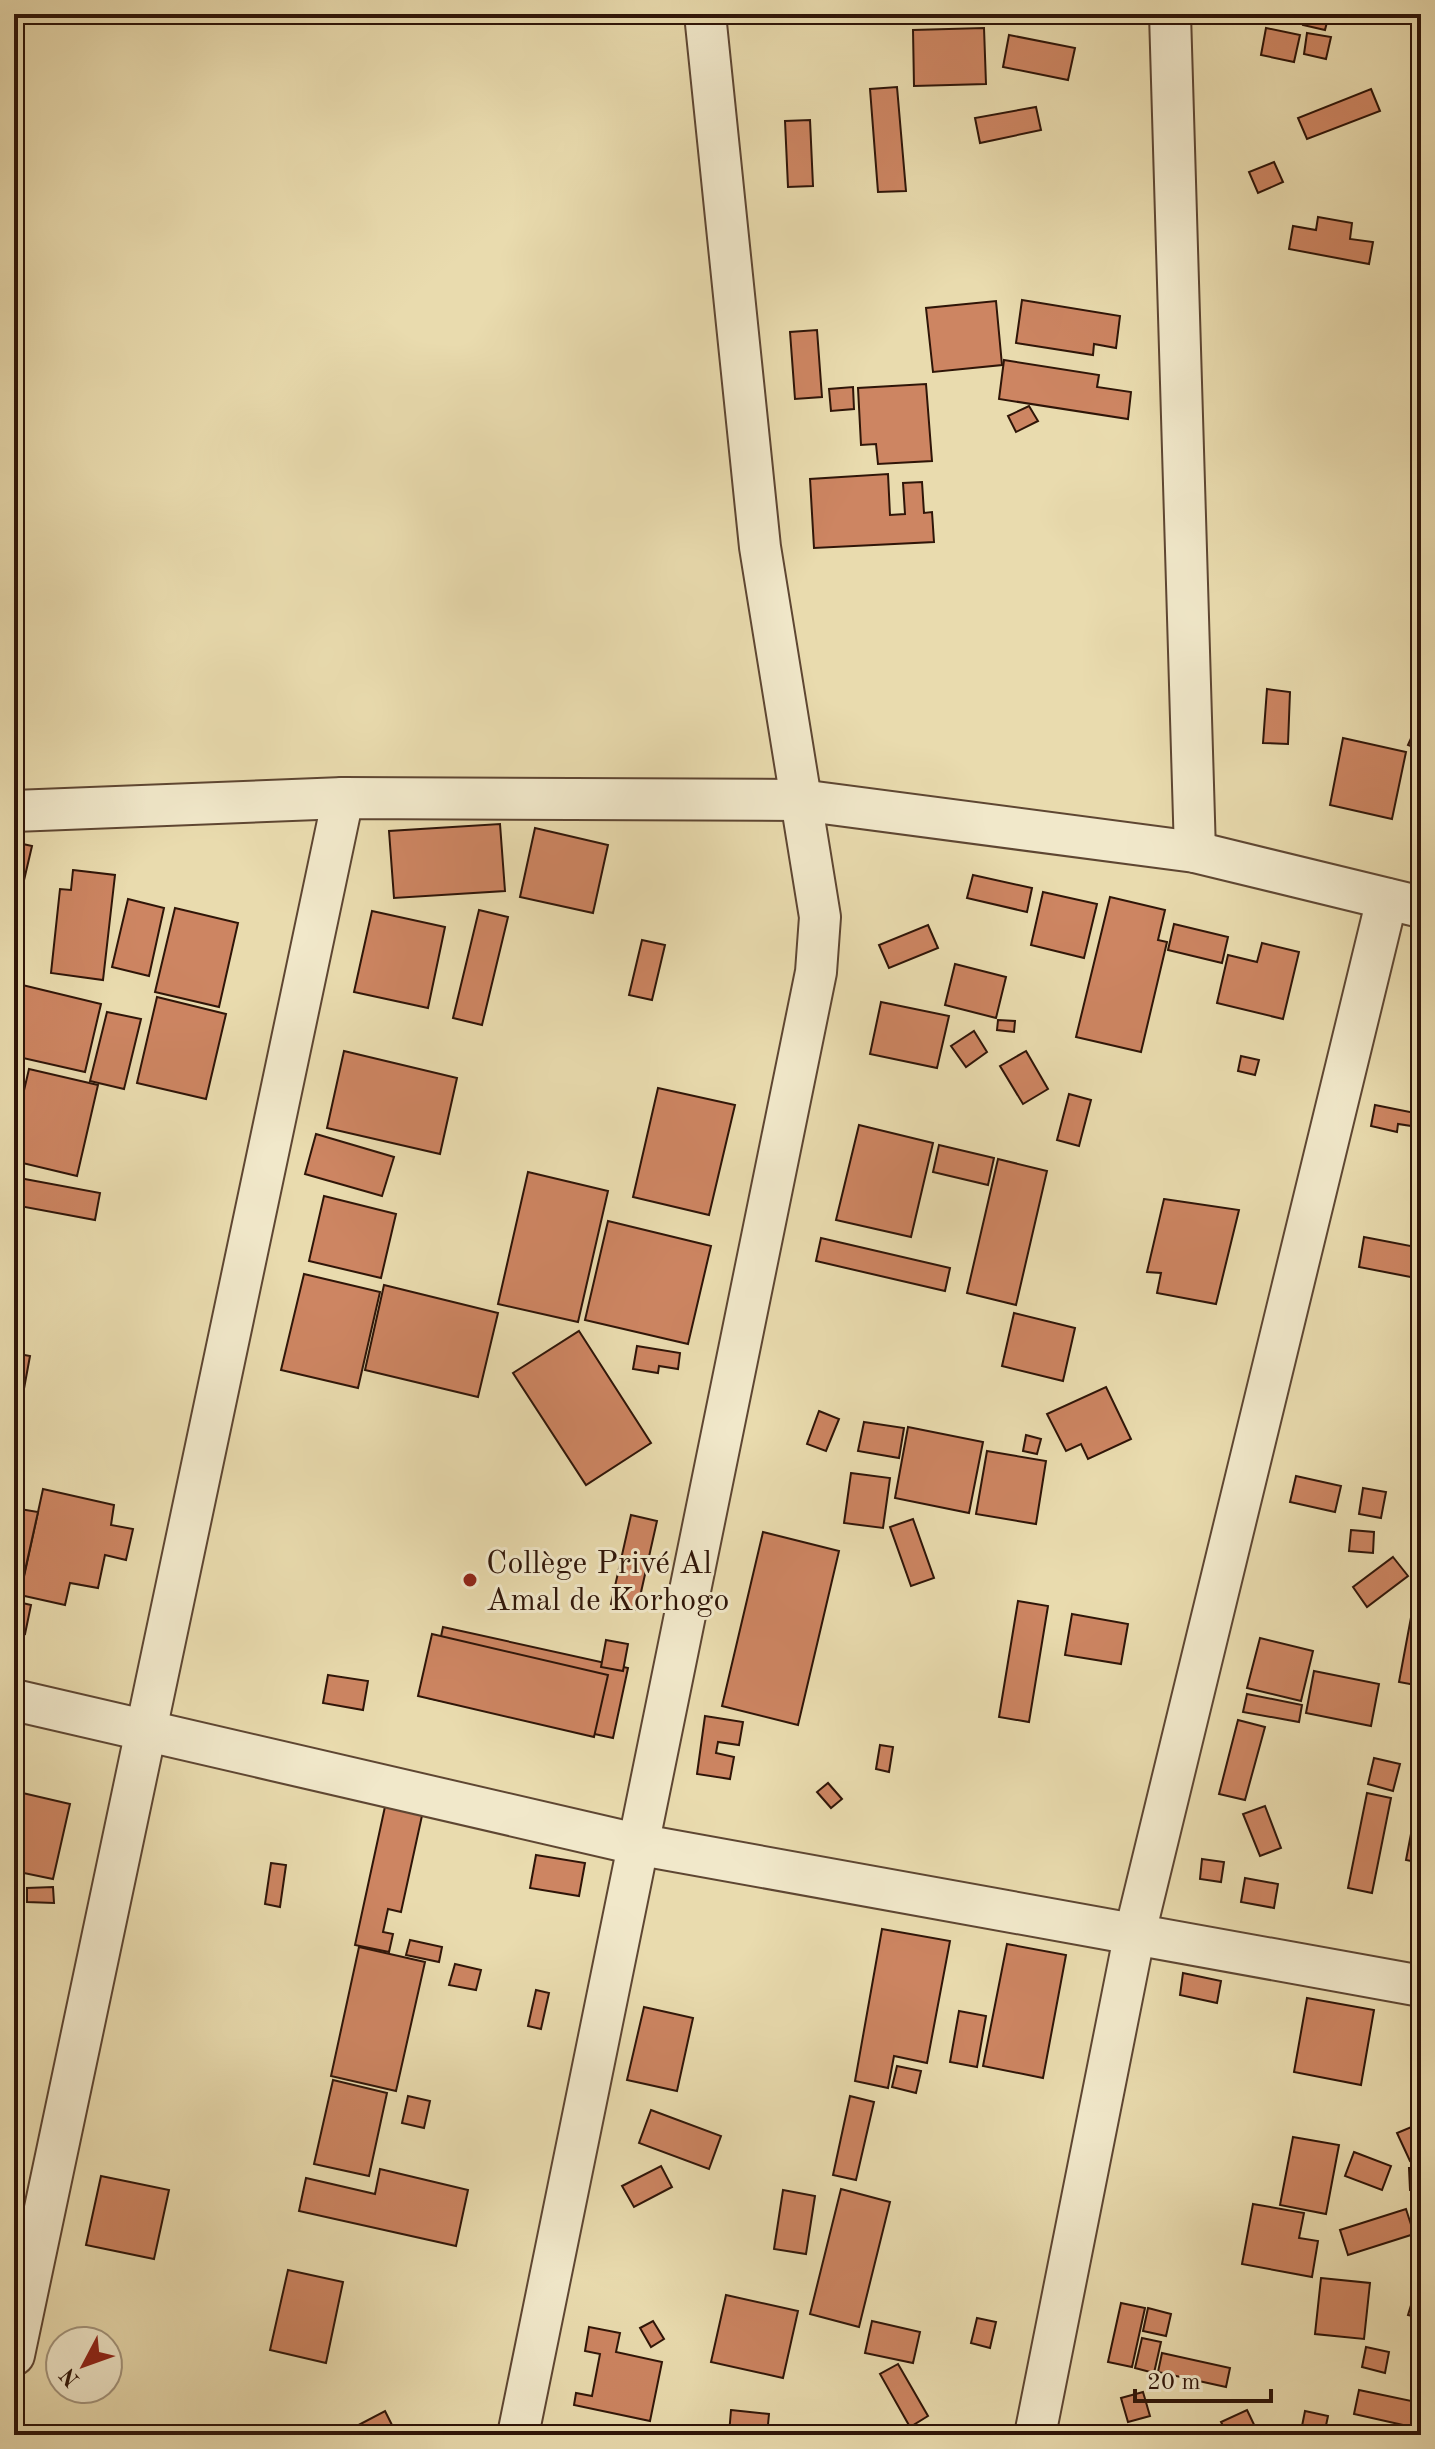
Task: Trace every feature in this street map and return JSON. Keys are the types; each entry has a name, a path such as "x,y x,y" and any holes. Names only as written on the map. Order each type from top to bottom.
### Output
{"street":[{"path":"518,2435 816,972 820,917 760,547 705,14"},
{"path":"1170,14 1195,852"},
{"path":"14,2355 343,798"},
{"path":"14,811 343,798 800,800 1195,852 1404,903 1134,1937 1035,2435"},
{"path":"14,1700 636,1844 1134,1937 1421,1986"}],"building":[{"path":"1305,14 1329,14 1325,30 1303,25"},
{"path":"984,28 986,84 914,86 913,30"},
{"path":"1266,28 1300,35 1294,62 1261,55"},
{"path":"1307,33 1331,37 1326,59 1304,54"},
{"path":"1009,35 1075,48 1068,80 1003,67"},
{"path":"897,87 906,191 878,192 870,89"},
{"path":"1371,89 1380,111 1307,139 1298,118"},
{"path":"1421,94 1421,121 1415,120"},
{"path":"1036,107 1041,130 980,143 975,118"},
{"path":"810,120 813,186 788,187 785,121"},
{"path":"1274,162 1283,182 1258,193 1249,172"},
{"path":"1318,217 1352,223 1350,239 1373,242 1369,264 1289,249 1293,226 1316,230"},
{"path":"1022,300 1120,316 1116,348 1094,344 1093,355 1016,343"},
{"path":"996,301 1002,365 933,372 926,308"},
{"path":"817,330 822,397 795,399 790,332"},
{"path":"1004,360 1099,375 1097,387 1131,392 1128,419 999,399"},
{"path":"926,384 932,461 878,464 876,444 861,445 858,388"},
{"path":"853,387 854,409 831,411 829,389"},
{"path":"1029,406 1038,421 1016,432 1008,416"},
{"path":"888,474 890,515 905,514 903,483 922,482 924,513 932,512 934,542 814,548 810,479"},
{"path":"1267,689 1290,692 1288,744 1263,743"},
{"path":"1421,716 1421,750 1408,745"},
{"path":"1343,738 1406,752 1392,819 1330,805"},
{"path":"500,824 505,891 394,898 389,831"},
{"path":"535,828 608,845 593,913 520,897"},
{"path":"14,842 32,846 14,923"},
{"path":"73,870 115,875 103,980 51,973 60,889 71,890"},
{"path":"973,875 1032,888 1027,912 967,898"},
{"path":"1043,892 1097,904 1084,958 1031,945"},
{"path":"1110,897 1165,910 1158,940 1167,942 1141,1052 1076,1037"},
{"path":"128,899 164,908 149,976 112,967"},
{"path":"175,908 238,923 219,1007 155,992"},
{"path":"479,910 508,917 482,1025 453,1018"},
{"path":"372,911 445,927 428,1008 354,992"},
{"path":"1174,924 1228,937 1222,963 1168,950"},
{"path":"928,925 938,948 889,968 879,945"},
{"path":"642,940 665,945 652,1000 629,995"},
{"path":"1262,943 1299,952 1283,1019 1217,1003 1228,955 1257,962"},
{"path":"955,964 1006,977 996,1018 945,1005"},
{"path":"14,983 101,1004 85,1072 14,1056"},
{"path":"157,997 226,1014 206,1099 137,1083"},
{"path":"881,1002 949,1016 937,1068 870,1054"},
{"path":"107,1012 141,1019 124,1089 90,1081"},
{"path":"998,1020 1015,1021 1014,1032 997,1030"},
{"path":"974,1031 987,1052 966,1067 951,1046"},
{"path":"344,1051 457,1078 440,1154 327,1128"},
{"path":"1026,1051 1048,1089 1023,1104 1000,1066"},
{"path":"1241,1056 1259,1060 1255,1075 1238,1071"},
{"path":"29,1069 98,1085 77,1176 14,1161 14,1133"},
{"path":"658,1088 735,1105 709,1215 633,1197"},
{"path":"1069,1094 1091,1100 1079,1146 1057,1140"},
{"path":"1375,1105 1420,1114 1418,1127 1398,1124 1397,1132 1371,1126"},
{"path":"859,1125 933,1143 911,1237 836,1220"},
{"path":"316,1134 394,1157 382,1196 305,1174"},
{"path":"939,1145 994,1158 988,1185 933,1172"},
{"path":"998,1159 1047,1171 1016,1305 967,1293"},
{"path":"528,1172 608,1191 578,1322 498,1304"},
{"path":"14,1177 100,1193 95,1220 14,1205"},
{"path":"324,1196 396,1214 381,1278 309,1261"},
{"path":"1164,1199 1239,1210 1216,1304 1157,1293 1161,1273 1147,1272"},
{"path":"608,1221 711,1246 688,1344 585,1320"},
{"path":"1364,1237 1421,1248 1421,1279 1359,1267"},
{"path":"821,1238 950,1268 945,1291 816,1261"},
{"path":"304,1274 380,1292 358,1388 281,1370"},
{"path":"384,1285 498,1313 478,1397 365,1370"},
{"path":"1014,1313 1075,1328 1063,1381 1002,1366"},
{"path":"579,1331 651,1443 586,1485 513,1373"},
{"path":"637,1346 680,1353 678,1369 659,1366 658,1373 633,1369"},
{"path":"14,1353 30,1356 14,1443"},
{"path":"1106,1387 1131,1439 1088,1459 1081,1444 1066,1451 1047,1414"},
{"path":"819,1411 839,1419 826,1451 807,1444"},
{"path":"864,1422 904,1428 899,1458 858,1451"},
{"path":"908,1427 983,1442 969,1513 895,1498"},
{"path":"1026,1435 1041,1439 1037,1454 1023,1451"},
{"path":"987,1451 1046,1461 1036,1524 976,1514"},
{"path":"851,1473 890,1478 883,1528 844,1523"},
{"path":"1296,1476 1341,1486 1335,1512 1290,1502"},
{"path":"1363,1488 1386,1492 1381,1518 1359,1514"},
{"path":"43,1489 114,1505 111,1525 133,1529 126,1560 105,1555 98,1588 70,1583 65,1605 20,1595"},
{"path":"14,1508 38,1512 24,1575 14,1572"},
{"path":"631,1515 657,1521 637,1610 611,1604"},
{"path":"913,1519 934,1578 911,1586 890,1527"},
{"path":"1351,1530 1374,1532 1373,1553 1349,1551"},
{"path":"763,1532 839,1551 798,1725 722,1706"},
{"path":"1393,1557 1408,1576 1367,1607 1353,1587"},
{"path":"1421,1569 1421,1686 1399,1682"},
{"path":"14,1601 31,1605 25,1634 14,1632"},
{"path":"1018,1601 1048,1606 1029,1722 999,1717"},
{"path":"1072,1614 1128,1624 1121,1664 1065,1655"},
{"path":"443,1627 628,1668 613,1738 428,1698"},
{"path":"432,1634 608,1675 594,1737 418,1696"},
{"path":"1260,1638 1313,1651 1301,1701 1247,1688"},
{"path":"606,1640 628,1644 623,1671 601,1667"},
{"path":"1314,1671 1379,1684 1371,1726 1306,1713"},
{"path":"328,1675 368,1681 363,1710 323,1703"},
{"path":"1247,1694 1302,1705 1299,1722 1243,1712"},
{"path":"705,1716 743,1722 739,1745 718,1742 716,1753 734,1757 730,1779 697,1774"},
{"path":"1238,1720 1265,1727 1245,1800 1219,1794"},
{"path":"880,1745 893,1747 889,1772 876,1769"},
{"path":"1374,1758 1400,1764 1393,1791 1368,1784"},
{"path":"828,1783 842,1799 831,1808 817,1792"},
{"path":"14,1791 70,1804 53,1879 14,1871"},
{"path":"1367,1793 1391,1798 1372,1893 1348,1888"},
{"path":"386,1802 423,1811 401,1912 388,1909 383,1932 393,1934 389,1952 355,1945"},
{"path":"1265,1806 1281,1848 1260,1856 1243,1814"},
{"path":"1415,1813 1421,1814 1421,1863 1406,1860"},
{"path":"536,1855 585,1863 579,1896 530,1888"},
{"path":"1202,1859 1224,1862 1221,1882 1200,1879"},
{"path":"271,1863 286,1865 280,1907 265,1904"},
{"path":"1245,1878 1278,1884 1274,1908 1241,1902"},
{"path":"53,1887 54,1903 27,1902 27,1888"},
{"path":"882,1929 950,1941 927,2063 894,2056 888,2088 855,2081"},
{"path":"410,1940 442,1947 439,1962 406,1955"},
{"path":"1007,1944 1066,1955 1043,2078 983,2066"},
{"path":"359,1947 425,1962 396,2091 331,2076"},
{"path":"455,1964 481,1970 476,1990 449,1985"},
{"path":"1183,1973 1221,1981 1217,2003 1180,1995"},
{"path":"536,1990 549,1993 541,2029 528,2026"},
{"path":"1307,1998 1374,2010 1361,2085 1294,2072"},
{"path":"644,2007 693,2018 677,2091 627,2080"},
{"path":"959,2011 986,2016 977,2067 950,2062"},
{"path":"14,2022 23,2023 14,2063"},
{"path":"897,2066 921,2071 916,2093 892,2087"},
{"path":"333,2080 387,2093 369,2176 314,2164"},
{"path":"408,2096 430,2101 424,2128 402,2123"},
{"path":"850,2096 874,2102 856,2180 833,2175"},
{"path":"651,2110 721,2136 709,2169 639,2143"},
{"path":"1421,2123 1421,2157 1410,2161 1397,2133"},
{"path":"1293,2137 1339,2145 1326,2214 1280,2205"},
{"path":"1354,2152 1391,2166 1382,2190 1345,2176"},
{"path":"661,2166 672,2187 634,2207 622,2186"},
{"path":"1409,2168 1421,2168 1421,2189 1410,2190"},
{"path":"380,2169 468,2190 456,2246 299,2211 306,2178 375,2194"},
{"path":"101,2176 169,2190 154,2259 86,2245"},
{"path":"841,2189 890,2202 859,2327 810,2314"},
{"path":"783,2190 815,2196 806,2254 774,2249"},
{"path":"1253,2204 1304,2213 1299,2238 1318,2241 1312,2277 1242,2264"},
{"path":"1406,2209 1414,2234 1348,2255 1340,2230"},
{"path":"288,2270 343,2282 326,2363 270,2350"},
{"path":"1321,2278 1370,2283 1364,2339 1315,2334"},
{"path":"1415,2292 1421,2294 1421,2318 1408,2315"},
{"path":"726,2295 798,2311 783,2378 711,2362"},
{"path":"1121,2303 1145,2308 1132,2367 1108,2362"},
{"path":"1148,2308 1171,2314 1166,2336 1143,2331"},
{"path":"977,2318 996,2322 990,2348 971,2343"},
{"path":"653,2321 664,2339 651,2347 640,2328"},
{"path":"872,2321 920,2332 913,2363 865,2353"},
{"path":"589,2327 620,2333 616,2352 662,2362 650,2421 574,2405 576,2393 592,2396 600,2354 585,2351"},
{"path":"1142,2338 1161,2342 1154,2373 1135,2368"},
{"path":"1366,2347 1389,2352 1385,2373 1362,2367"},
{"path":"1162,2353 1230,2368 1226,2387 1158,2372"},
{"path":"898,2364 928,2416 910,2427 880,2374"},
{"path":"1359,2390 1421,2403 1421,2429 1354,2414"},
{"path":"1143,2392 1150,2416 1128,2422 1121,2398"},
{"path":"731,2410 769,2414 767,2435 729,2434"},
{"path":"1247,2410 1259,2435 1228,2435 1221,2422"},
{"path":"385,2411 393,2427 378,2435 352,2435 349,2430"},
{"path":"1305,2411 1328,2416 1324,2435 1301,2431"}],"place":[{"name":"Collège Privé Al Amal de Korhogo","path":"470,1580"}]}
